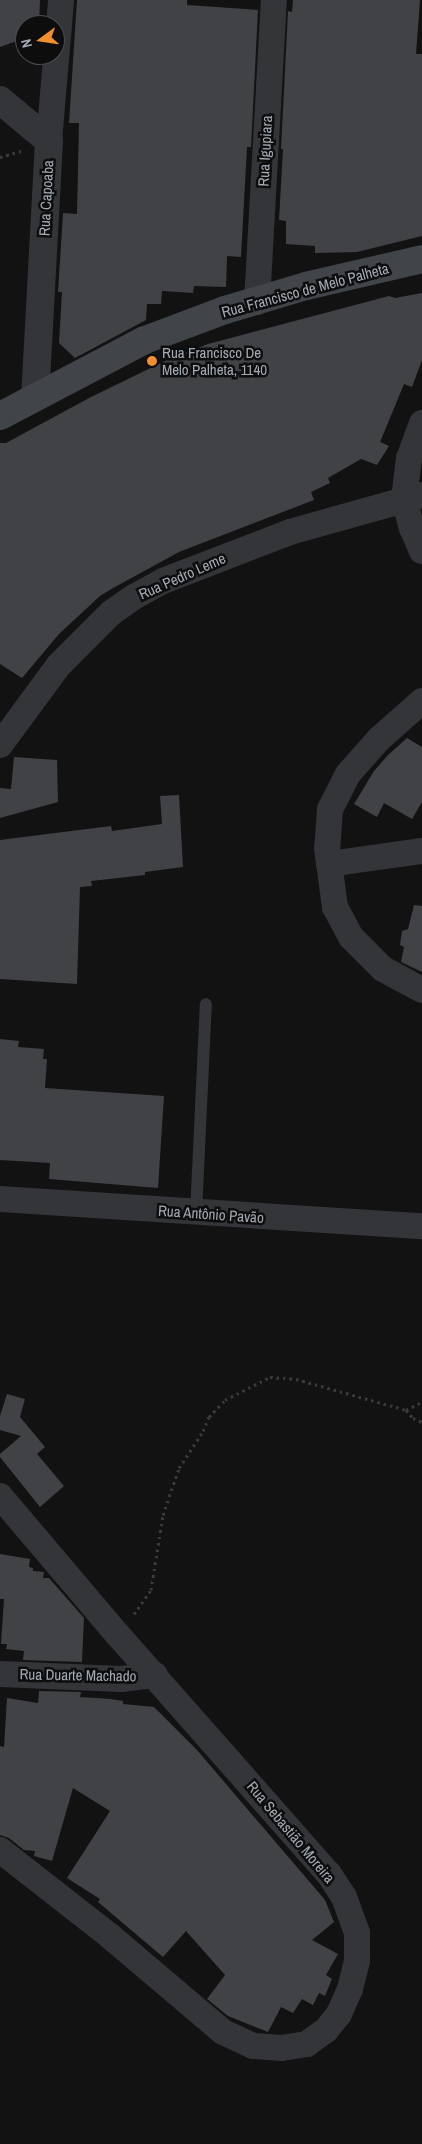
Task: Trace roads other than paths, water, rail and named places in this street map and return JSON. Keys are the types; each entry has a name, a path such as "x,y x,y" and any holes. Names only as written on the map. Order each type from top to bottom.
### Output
{"main road":[{"name":"Rua Francisco de Melo Palheta","path":"0,416 145,340 225,310 306,286 422,259"}],"street":[{"name":"Rua Capoaba","path":"34,397 49,141 61,0"},
{"name":"Rua Igupiara","path":"257,302 274,0"},
{"path":"0,100 49,141"},
{"path":"422,423 409,458 413,497 412,528 422,551"},
{"name":"Rua Pedro Leme","path":"0,745 59,665 111,614 134,597 163,581 290,532 413,497"},
{"path":"422,701 379,739 348,774 330,809 326,848 335,907 351,937 382,969 422,990"},
{"path":"329,864 422,851"},
{"name":"Rua Antônio Pavão","path":"0,1198 422,1226"},
{"name":"Rua Sebastião Moreira","path":"0,1496 118,1635 329,1874 344,1897 357,1932 357,1960 350,1989 343,2005 326,2030 307,2044 282,2048 253,2046 223,2032 110,1936 0,1850"},
{"name":"Rua Duarte Machado","path":"0,1674 122,1679 155,1675"}],"lane":[{"path":"196,1212 206,1004"}],"place":[{"name":"Rua Francisco De Melo Palheta, 1140","path":"152,361"}]}
